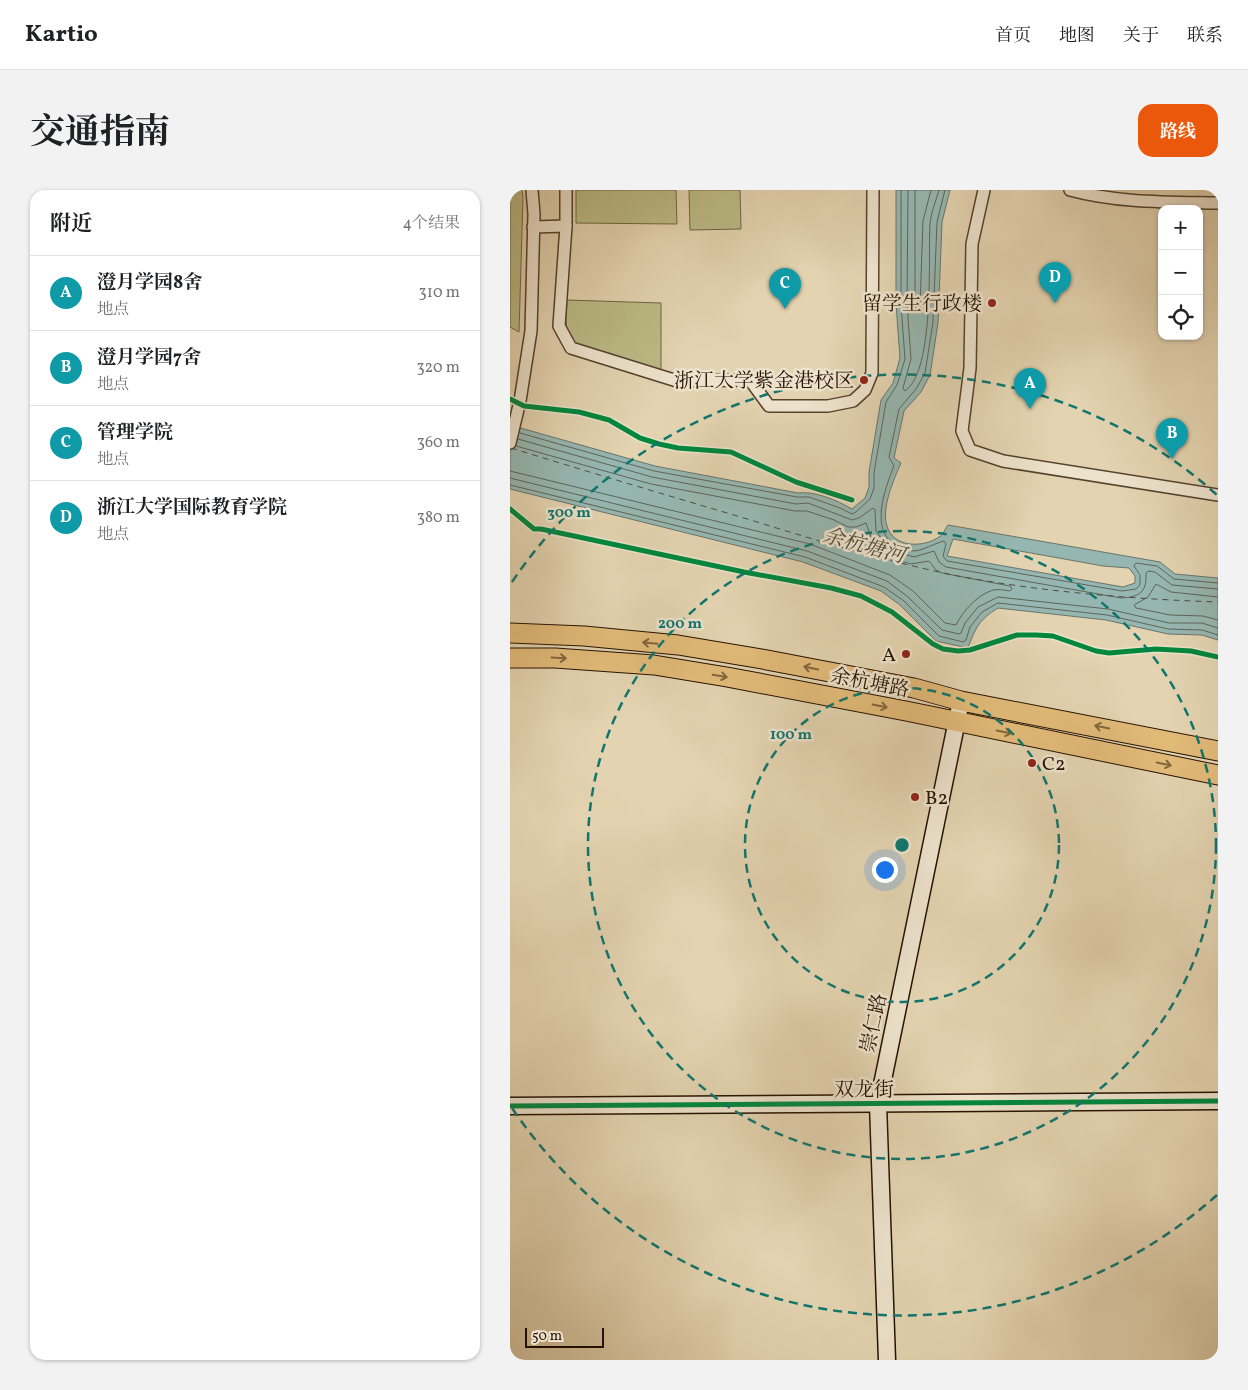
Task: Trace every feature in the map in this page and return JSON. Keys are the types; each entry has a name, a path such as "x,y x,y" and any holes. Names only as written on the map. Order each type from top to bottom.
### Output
{"main road":[{"name":"余杭塘路","path":"510,633 584,636 678,645 886,683 961,700 1218,751"},
{"name":"余杭塘路","path":"510,658 555,658 654,665 727,677 906,711 957,723 1218,775"}],"street":[{"path":"510,443 520,401 532,331 534,227 532,190"},
{"path":"566,190 566,226 559,326 571,348 677,381 750,380 769,406 828,406 853,401 866,390 872,373 873,190"},
{"path":"984,190 972,244 970,368 962,431 970,450 1003,461 1218,495"},
{"path":"1070,190 1146,202 1218,203"},
{"path":"534,227 566,226"},
{"name":"崇仁路","path":"887,1360 878,1104 961,700"},
{"name":"双龙街","path":"510,1106 1218,1101"}],"shaded area":[{"path":"510,190 522,190 523,197 519,332 510,327"},
{"path":"576,190 676,190 677,224 576,223"},
{"path":"689,190 740,190 741,229 690,230"},
{"path":"566,300 661,303 661,370 577,345 567,329"}],"water":[{"name":"余杭塘河","path":"896,190 950,190 942,222 938,323 930,375 921,392 904,411 894,458 901,463 887,502 887,526 895,539 909,544 925,543 939,537 948,525 1160,562 1175,574 1218,578 1218,640 1202,635 1168,634 1106,620 998,608 979,625 968,648 936,641 900,605 881,591 803,562 510,489 510,425 655,466 798,493 812,493 833,499 852,509 865,498 869,487 869,472 881,400 893,383 900,358 896,304","holes":["953,539 1103,566 1129,568 1135,576 1135,583 1123,587 947,556"]}],"ferry route":[{"path":"511,448 830,544 958,576 990,582 1120,597 1218,602"}],"cycle path":[{"path":"510,399 524,406 579,412 609,420 640,438 659,444 678,448 731,452 796,482 852,500"},
{"path":"510,509 534,529 831,588 861,596 892,612 933,644 943,649 970,650 1017,635 1036,635 1053,636 1096,651 1109,653 1156,649 1191,651 1218,657"},
{"path":"510,1106 1218,1101"}],"place":[{"name":"留学生行政楼","path":"992,303"},
{"name":"浙江大学国际教育学院","path":"1055,303"},
{"name":"管理学院","path":"785,309"},
{"name":"浙江大学紫金港校区","path":"864,380"},
{"name":"澄月学园8舍","path":"1030,409"},
{"name":"澄月学园7舍","path":"1172,459"},
{"name":"A","path":"906,654"},
{"name":"C2","path":"1032,763"},
{"name":"B2","path":"915,797"}]}
